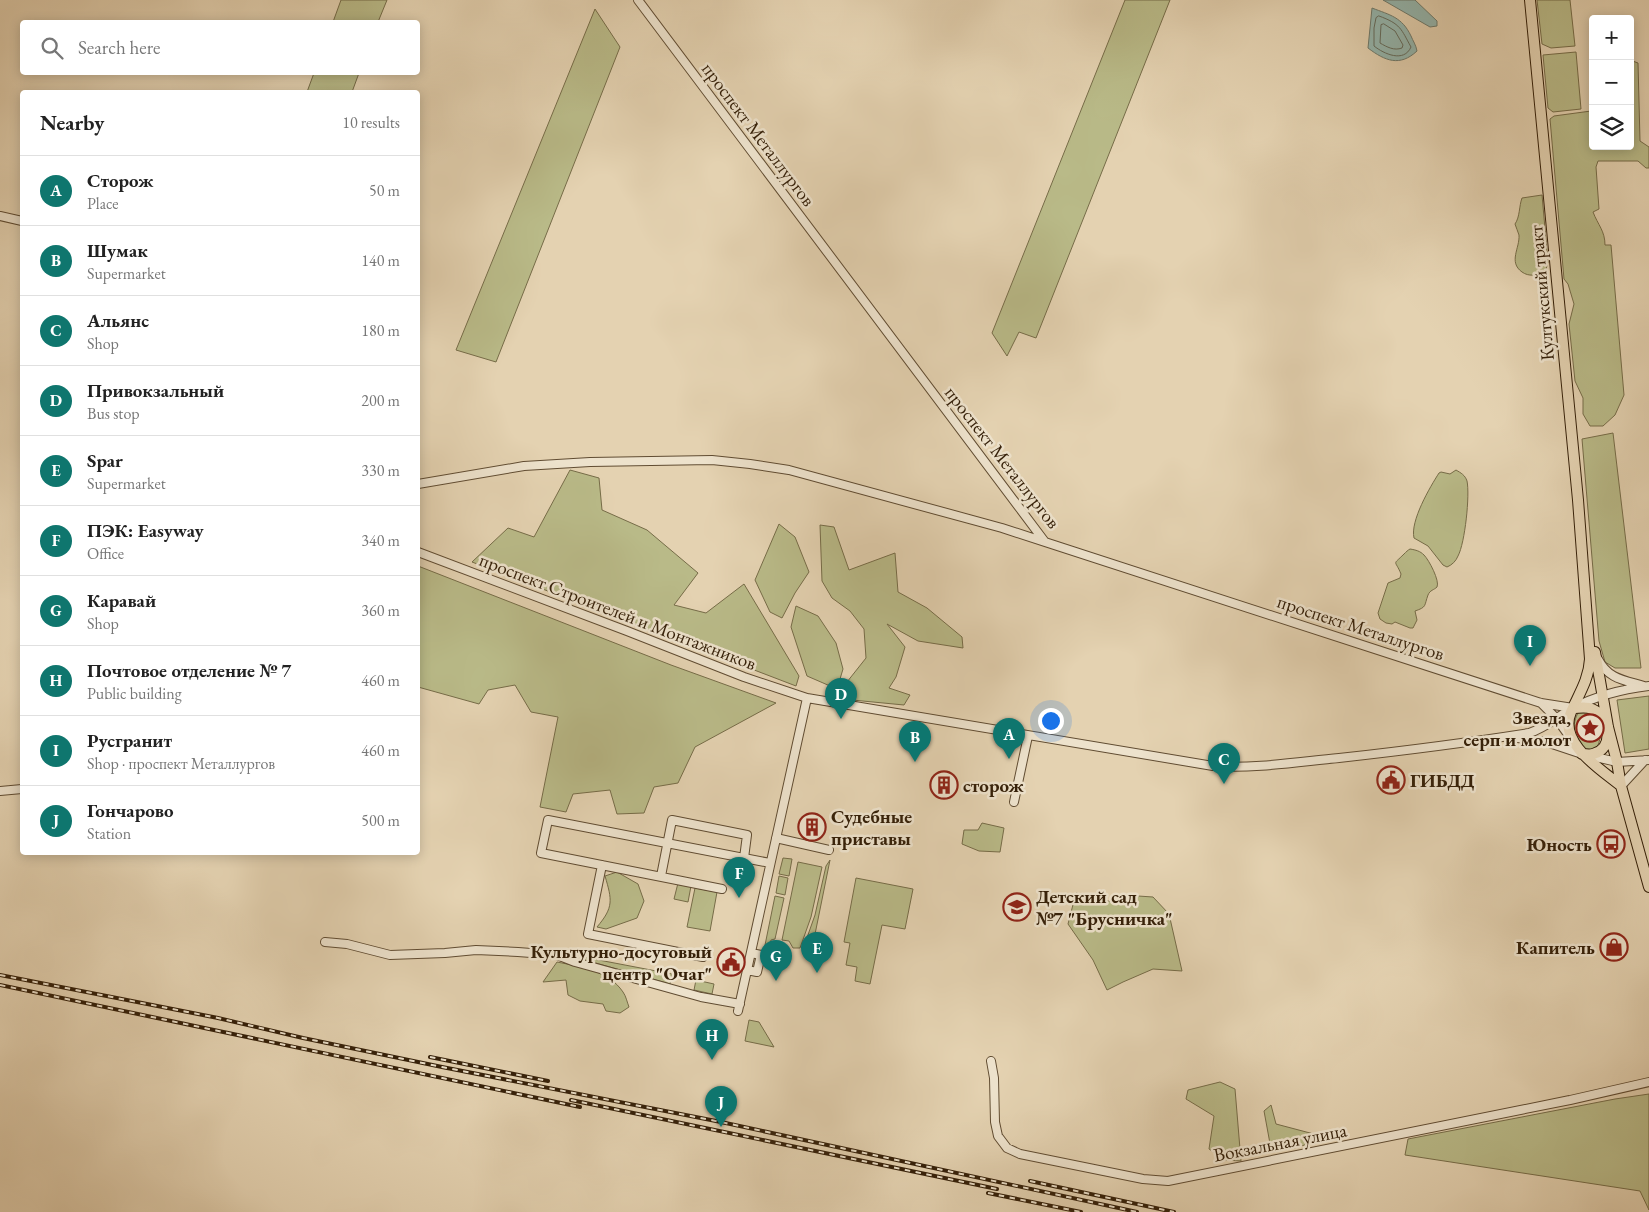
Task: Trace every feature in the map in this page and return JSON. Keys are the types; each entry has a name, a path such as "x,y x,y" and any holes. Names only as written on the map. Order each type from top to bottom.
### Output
{"main road":[{"name":"Култукский тракт","path":"1530,0 1585,584"},
{"path":"1585,584 1594,650 1608,728 1621,786 1649,887"},
{"path":"1585,584 1590,666 1582,691 1571,712 1569,723 1572,740 1582,754 1621,786"},
{"path":"1573,708 1586,707 1596,710 1604,718 1608,728 1606,744 1602,750 1593,754 1582,754"}],"street":[{"name":"проспект Металлургов","path":"638,0 1045,542 1541,703 1573,708"},
{"path":"0,216 20,221"},
{"path":"420,484 524,466 590,462 712,460 789,470 1002,528 1045,542"},
{"name":"проспект Строителей и Монтажников","path":"420,553 744,677 807,698 1192,764 1224,767 1247,766 1315,760 1504,737 1532,732 1573,708 1603,696 1648,686"},
{"path":"1594,650 1605,672 1622,680 1648,686"},
{"path":"325,942 347,944 390,955 445,954 476,950 557,955 575,962 739,1008 807,698"},
{"name":"проспект Металлургов","path":"1541,703 1557,719 1572,740"},
{"path":"1014,802 1028,736"},
{"name":"проспект Строителей и Монтажников","path":"1504,737 1541,740 1582,754 1617,762 1647,760"},
{"path":"1621,786 1647,760"},
{"path":"0,791 20,790"},
{"path":"722,888 541,853 548,820 770,863"},
{"path":"661,876 672,820 747,835 744,858"},
{"path":"776,838 829,850"},
{"path":"602,865 588,934 703,957"},
{"name":"Вокзальная улица","path":"991,1061 994,1078 995,1122 998,1136 1007,1148 1020,1154 1143,1179 1168,1181 1562,1102 1649,1082"}],"green space":[{"path":"341,0 387,0 379,20 334,20"},
{"path":"1125,0 1170,0 1036,338 1019,332 1007,356 992,333"},
{"path":"1537,0 1570,0 1575,46 1551,48 1542,44"},
{"path":"595,9 620,47 496,362 456,350"},
{"path":"1576,52 1581,109 1553,112 1548,108 1543,55"},
{"path":"1634,62 1638,63 1640,141 1649,147 1649,168 1646,168 1638,161 1598,161 1596,167 1599,209 1593,212 1603,232 1605,245 1611,245 1624,395 1615,415 1603,426 1590,426 1583,414 1583,398 1575,381 1569,324 1574,304 1568,284 1564,279 1550,119 1554,116 1589,111 1589,150 1634,150"},
{"path":"313,75 358,75 353,90 308,90"},
{"path":"1542,195 1548,262 1545,273 1530,275 1522,272 1516,264 1515,259 1519,235 1515,224 1522,198"},
{"path":"1613,433 1641,668 1615,668 1605,662 1599,641 1582,439"},
{"path":"570,470 599,478 602,510 647,530 698,573 674,605 706,613 744,584 799,676 796,686 472,562 508,528 534,537"},
{"path":"1456,470 1467,481 1465,530 1461,550 1455,561 1447,567 1443,565 1428,546 1414,538 1414,531 1422,504 1439,473 1450,474"},
{"path":"779,524 795,537 809,572 782,618 770,612 755,580"},
{"path":"820,525 834,527 849,570 895,553 898,592 927,608 962,637 963,648 918,641 887,624 905,647 896,677 889,688 910,695 904,705 842,699 843,687 866,658 864,629 850,611 832,598 822,581"},
{"path":"1410,549 1419,552 1426,558 1434,571 1438,584 1429,593 1423,607 1415,611 1417,620 1413,628 1395,622 1392,624 1386,623 1380,619 1378,613 1388,583 1400,578 1401,574 1396,562"},
{"path":"420,567 671,665 776,703 695,747 678,783 654,787 644,813 617,814 610,790 573,794 566,812 540,807 558,717 531,712 515,685 488,690 479,704 420,688"},
{"path":"796,606 818,616 836,643 843,669 837,689 807,676 791,627"},
{"path":"1649,696 1649,749 1625,753 1617,700"},
{"path":"1579,712 1593,715 1600,724 1599,743 1596,749 1588,750 1583,748 1576,740 1574,728 1576,716"},
{"path":"982,823 1004,828 1000,852 979,851 962,844 964,830 978,830"},
{"path":"783,858 792,859 789,876 779,874"},
{"path":"830,860 811,954 803,949 815,915 826,866"},
{"path":"798,862 822,867 811,917 800,948 793,948 789,941 782,940"},
{"path":"617,872 638,884 644,901 637,918 606,929 597,927 603,920 610,903 605,876"},
{"path":"779,876 788,878 785,895 776,893"},
{"path":"856,878 913,889 905,929 882,925 870,984 855,981 857,967 846,965 850,943 844,942"},
{"path":"678,883 691,886 688,902 674,899"},
{"path":"695,888 717,892 710,931 687,927"},
{"path":"1076,893 1120,904 1123,895 1153,897 1169,914 1182,971 1153,969 1107,990 1093,960 1068,924"},
{"path":"775,896 784,898 775,939 771,940 769,951 764,950"},
{"path":"583,957 672,974 670,984 585,960"},
{"path":"557,962 593,971 610,979 623,992 629,1007 620,1013 606,1011 603,1004 580,1001 568,995 566,980 543,982"},
{"path":"696,980 714,984 712,994 694,990"},
{"path":"749,1020 759,1022 774,1047 745,1041"},
{"path":"1220,1082 1235,1089 1241,1161 1225,1160 1209,1149 1214,1116 1186,1099 1188,1090"},
{"path":"1649,1094 1649,1210 1640,1191 1405,1155 1408,1139"},
{"path":"1271,1105 1276,1124 1329,1138 1294,1148 1271,1149 1264,1111"}],"water":[{"path":"1383,0 1415,0 1437,21 1437,26 1430,27"},
{"path":"1372,8 1395,17 1404,25 1417,51 1399,61 1386,59 1368,48"}],"railway":[{"path":"0,975 218,1018 442,1067 721,1122 1137,1212"},
{"path":"0,985 580,1107"},
{"path":"430,1057 548,1081"},
{"path":"571,1100 997,1189"},
{"path":"1030,1181 1174,1212"},
{"path":"988,1193 1081,1212"}],"place":[{"name":"Русгранит","path":"1530,666"},
{"name":"Привокзальный","path":"841,719"},
{"name":"Звезда, серп и молот","path":"1590,728"},
{"name":"Сторож","path":"1009,759"},
{"name":"Шумак","path":"915,762"},
{"name":"ГИБДД","path":"1391,780"},
{"name":"Альянс","path":"1224,784"},
{"name":"сторож","path":"944,785"},
{"name":"Судебные приставы","path":"812,827"},
{"name":"Юность","path":"1611,844"},
{"name":"ПЭК: Easyway","path":"739,898"},
{"name":"Детский сад №7 \"Брусничка\"","path":"1017,907"},
{"name":"Капитель","path":"1614,947"},
{"name":"Культурно-досуговый центр \"Очаг\"","path":"731,962"},
{"name":"Spar","path":"817,973"},
{"name":"Каравай","path":"776,981"},
{"name":"Почтовое отделение № 7","path":"712,1060"},
{"name":"Гончарово","path":"721,1127"}]}
